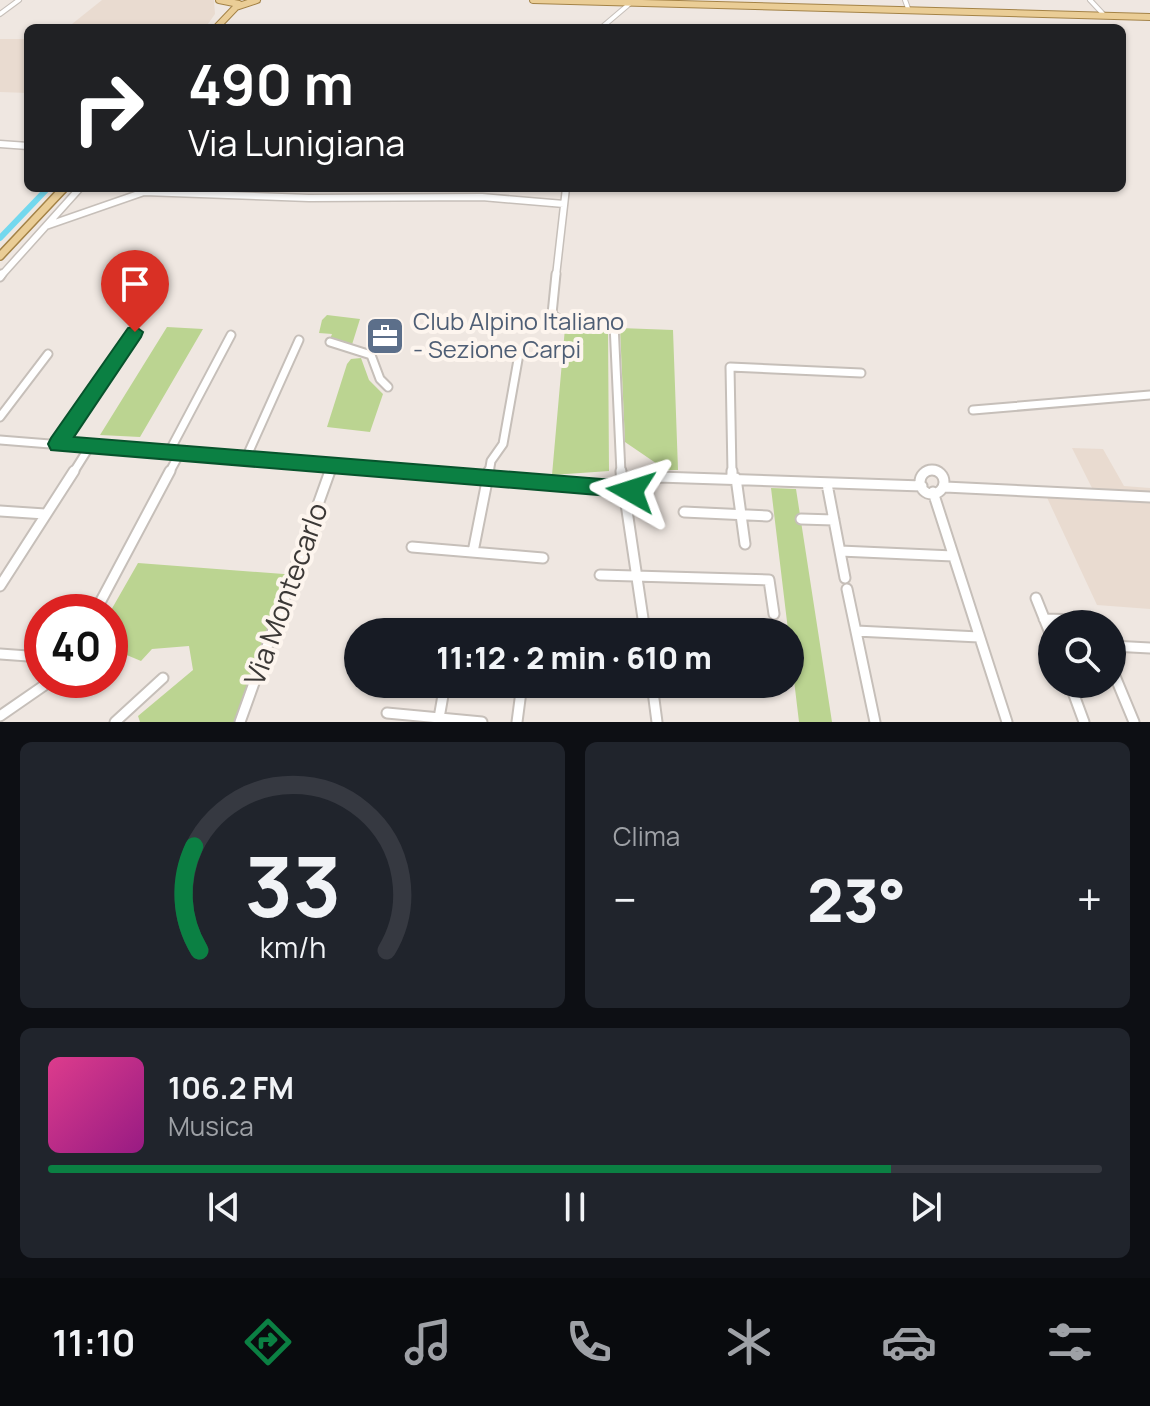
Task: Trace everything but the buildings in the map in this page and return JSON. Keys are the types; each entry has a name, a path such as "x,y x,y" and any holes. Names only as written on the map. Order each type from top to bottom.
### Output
{"main road":[{"path":"216,24 225,9 221,1 254,0"},
{"path":"218,24 236,7 254,0"},
{"path":"533,0 1150,17"},
{"path":"0,256 60,192"}],"street":[{"path":"0,14 19,0"},
{"path":"905,0 909,11"},
{"path":"1090,0 1105,16"},
{"path":"606,24 633,2"},
{"path":"0,144 24,146"},
{"path":"0,277 76,192"},
{"path":"46,226 144,192 309,198 482,197 564,204"},
{"path":"566,192 552,314 559,320 614,324 623,490 643,618"},
{"path":"58,444 135,332"},
{"path":"169,452 231,335"},
{"path":"246,458 299,340"},
{"path":"330,342 371,355 380,379 388,387"},
{"path":"435,350 519,354 503,444 491,461 490,479 473,552"},
{"path":"0,417 48,354"},
{"path":"745,544 734,478 730,367 861,373"},
{"path":"973,410 1150,395"},
{"path":"0,440 623,490 658,477 922,486 933,492 1007,722"},
{"path":"0,586 90,446"},
{"path":"105,594 180,453"},
{"name":"Via Montecarlo","path":"240,722 332,466"},
{"path":"892,485 928,471 971,488"},
{"path":"919,475 922,486"},
{"path":"941,476 945,487"},
{"path":"827,484 875,722"},
{"path":"933,492 945,487 1150,497"},
{"path":"0,511 45,514"},
{"path":"684,512 767,516"},
{"path":"801,519 834,520"},
{"path":"412,547 543,558"},
{"path":"840,551 953,556"},
{"path":"600,575 635,573 769,580 774,614"},
{"path":"1036,598 1041,610"},
{"path":"856,631 979,637"},
{"path":"1126,647 1150,648"},
{"path":"0,654 24,656"},
{"path":"115,722 154,690 163,678"},
{"path":"0,716 26,698"},
{"path":"439,718 443,698"},
{"path":"517,722 520,698"},
{"path":"654,698 657,722"},
{"path":"1075,698 1084,722"},
{"path":"1124,698 1134,722"},
{"path":"387,713 482,722"}],"shaded area":[{"path":"102,0 214,0 215,14 208,24 72,24"},
{"path":"0,39 24,39 24,93 0,92"},
{"path":"1072,448 1103,449 1124,486 1150,488 1150,609 1097,605 1043,489 1092,488"}],"green space":[{"path":"327,315 360,319 350,351 330,339 332,334 319,333 322,320"},
{"path":"167,327 203,329 140,437 100,435"},
{"path":"565,328 608,329 609,471 552,475"},
{"path":"620,328 673,330 678,470 666,470 625,442"},
{"path":"361,358 369,380 383,394 370,432 327,427 347,364 351,359"},
{"path":"771,488 796,489 832,722 799,722 796,698 804,698 804,618 787,618"},
{"path":"138,563 297,575 246,722 140,722 138,716 193,670 189,646 152,649 141,661 128,656 128,594 120,594"}],"waterway":[{"path":"0,238 44,192"}],"place":[{"name":"Club Alpino Italiano - Sezione Carpi","path":"385,336"}],"route":[{"path":"135,332 58,444 617,489 624,485 631,491"}]}
